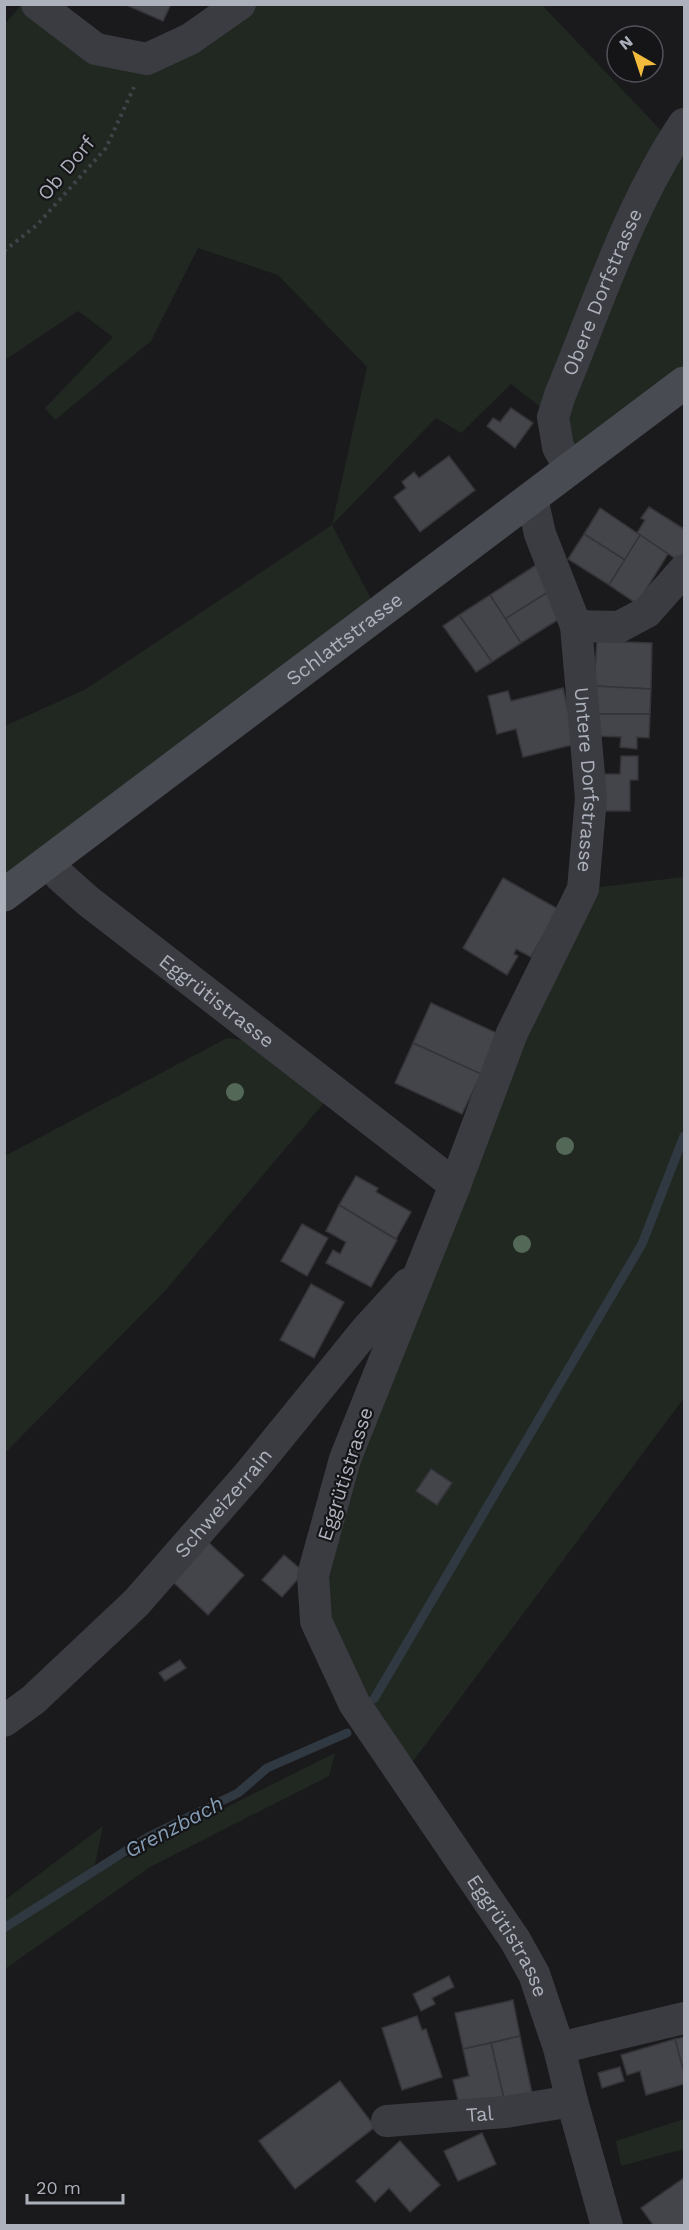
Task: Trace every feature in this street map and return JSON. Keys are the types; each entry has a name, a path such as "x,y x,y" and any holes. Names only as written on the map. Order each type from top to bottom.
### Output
{"street":[{"path":"37,4 96,49 147,59 190,39 240,4"},
{"name":"Obere Dorfstrasse","path":"570,468 558,447 553,417 560,395 629,227 672,142 684,124"},
{"name":"Schlattstrasse","path":"4,895 684,383"},
{"name":"Untere Dorfstrasse","path":"455,1185 512,1033 583,889 591,798 576,626 540,534 532,498"},
{"path":"576,626 619,627 647,612 684,570"},
{"name":"Eggrütistrasse","path":"49,861 60,876 88,901 455,1185 345,1459 313,1575 316,1621 354,1702 515,1940 534,1974 559,2048 607,2226"},
{"name":"Schweizerrain","path":"4,1721 33,1700 136,1603 249,1474 366,1330 423,1266"},
{"path":"559,2048 684,2018"},
{"name":"Tal","path":"387,2121 505,2112 572,2101"}],"path":[{"name":"Ob Dorf","path":"4,251 37,225 105,148 147,59"}],"shaded area":[{"path":"21,5 37,5 96,49 226,34 225,5 542,5 605,71 605,84 617,84 672,142 684,124 684,383 570,468 553,417 511,384 461,433 436,418 332,525 367,367 278,275 198,248 151,341 55,420 45,408 113,337 78,311 5,360 5,24"},
{"path":"332,525 379,614 5,895 5,726 86,689"},
{"path":"684,877 684,1398 411,1764 371,1729 313,1575 583,889"},
{"path":"227,1038 271,1044 334,1091 165,1291 5,1453 5,1156"},
{"path":"335,1753 329,1776 150,1867 5,1969 5,1900 103,1826 93,1874"},
{"path":"684,2119 684,2149 621,2166 616,2141"}],"building":[{"path":"124,4 171,4 163,21"},
{"path":"511,408 533,423 515,448 487,426 493,418 500,422"},
{"path":"449,456 475,490 420,532 394,497 406,488 402,482 414,472 419,478"},
{"path":"649,507 684,529 684,553 679,561 637,533 645,520 641,518"},
{"path":"600,508 640,535 625,560 584,534"},
{"path":"584,534 625,560 609,585 568,559"},
{"path":"640,535 668,554 637,604 609,585"},
{"path":"536,565 553,589 505,619 490,595"},
{"path":"553,589 564,616 521,643 505,619"},
{"path":"490,595 521,643 492,662 459,615"},
{"path":"459,615 492,662 476,672 443,626"},
{"path":"597,641 652,643 651,689 594,686"},
{"path":"594,686 651,689 650,714 587,714"},
{"path":"563,688 576,744 523,757 516,729 497,734 488,696 508,691 511,701"},
{"path":"595,714 650,714 649,738 637,737 637,749 620,747 621,737 594,736"},
{"path":"621,756 638,756 638,780 630,780 630,811 603,811 603,774 620,774"},
{"path":"503,878 558,909 531,957 516,949 514,954 518,956 507,975 463,948"},
{"path":"431,1003 499,1034 481,1074 413,1043"},
{"path":"413,1043 481,1074 462,1114 395,1083"},
{"path":"356,1176 378,1188 376,1192 411,1212 396,1239 339,1205"},
{"path":"339,1205 397,1240 371,1287 326,1263 333,1250 340,1254 346,1242 326,1231"},
{"path":"302,1224 328,1238 307,1276 281,1261"},
{"path":"311,1284 344,1302 314,1358 280,1340"},
{"path":"431,1469 452,1483 437,1505 416,1491"},
{"path":"208,1542 244,1575 208,1615 172,1581"},
{"path":"284,1555 304,1572 282,1597 262,1580"},
{"path":"180,1660 186,1668 165,1681 159,1673"},
{"path":"449,1976 454,1987 432,1998 435,2004 421,2011 413,1994"},
{"path":"513,2000 520,2036 463,2049 455,2013"},
{"path":"417,2016 422,2030 426,2029 442,2077 402,2090 382,2028"},
{"path":"520,2036 532,2093 504,2099 491,2043"},
{"path":"684,2037 684,2073 675,2039"},
{"path":"675,2039 684,2073 684,2084 646,2095 640,2071 627,2075 621,2055"},
{"path":"491,2043 504,2099 459,2104 453,2080 469,2076 463,2049"},
{"path":"620,2067 624,2081 602,2088 598,2073"},
{"path":"340,2081 375,2127 295,2189 259,2141"},
{"path":"482,2133 496,2164 458,2181 444,2151"},
{"path":"400,2141 440,2185 410,2212 389,2188 375,2202 356,2181"},
{"path":"684,2178 684,2226 654,2226 641,2208"}],"waterway":[{"path":"374,1699 642,1244 684,1136"},
{"name":"Grenzbach","path":"4,1928 148,1837 238,1793 267,1768 347,1733"}]}
